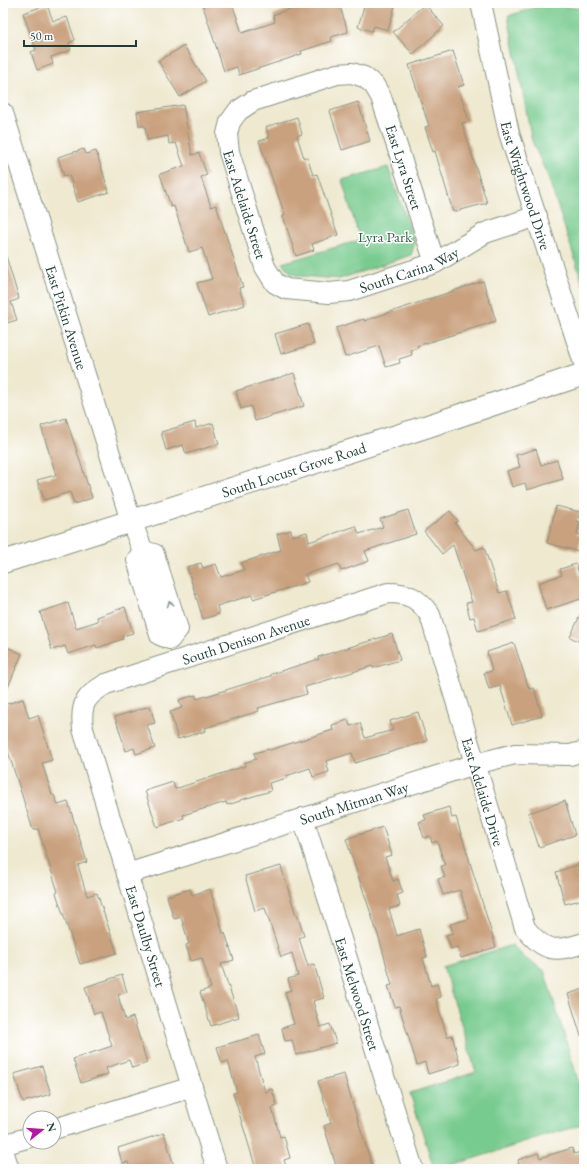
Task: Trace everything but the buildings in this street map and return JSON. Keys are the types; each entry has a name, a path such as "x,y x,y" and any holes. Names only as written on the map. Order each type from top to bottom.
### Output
{"main road":[{"name":"South Locust Grove Road","path":"3,562 422,428 584,374"}],"street":[{"name":"East Wrightwood Drive","path":"481,3 509,133 584,363"},
{"name":"East Adelaide Street","path":"275,283 265,267 229,152 228,134 230,122 238,111 253,101 337,74 352,73 364,77"},
{"name":"East Lyra Street","path":"364,77 374,85 381,97 436,263"},
{"name":"East Pitkin Avenue","path":"3,113 131,521 143,551 154,554 178,629 170,638 177,662"},
{"name":"South Carina Way","path":"275,283 286,289 329,293 349,291 436,263 485,233 536,216"},
{"name":"South Denison Avenue","path":"84,702 94,691 106,684 388,593 401,593 413,597"},
{"name":"East Adelaide Drive","path":"413,597 423,604 430,615 525,928 534,939 544,947 556,949 568,948 584,943"},
{"name":"East Daulby Street","path":"84,702 81,715 83,728 217,1169"},
{"name":"South Mitman Way","path":"127,874 475,764 515,754 570,755 584,751"},
{"name":"East Melwood Street","path":"304,818 413,1169"},
{"path":"62,1128 192,1087"},
{"path":"3,1145 22,1139"},
{"path":"3,1151 9,1169"}],"green space":[{"path":"545,4 584,9 584,287 548,177 532,141 508,16"},
{"name":"Lyra Park","path":"388,167 415,243 411,255 340,279 299,276 291,273 282,263 360,240 342,180"},
{"path":"512,945 526,959 544,970 584,1099 584,1124 440,1169 434,1169 410,1093 476,1072 443,966"}]}
